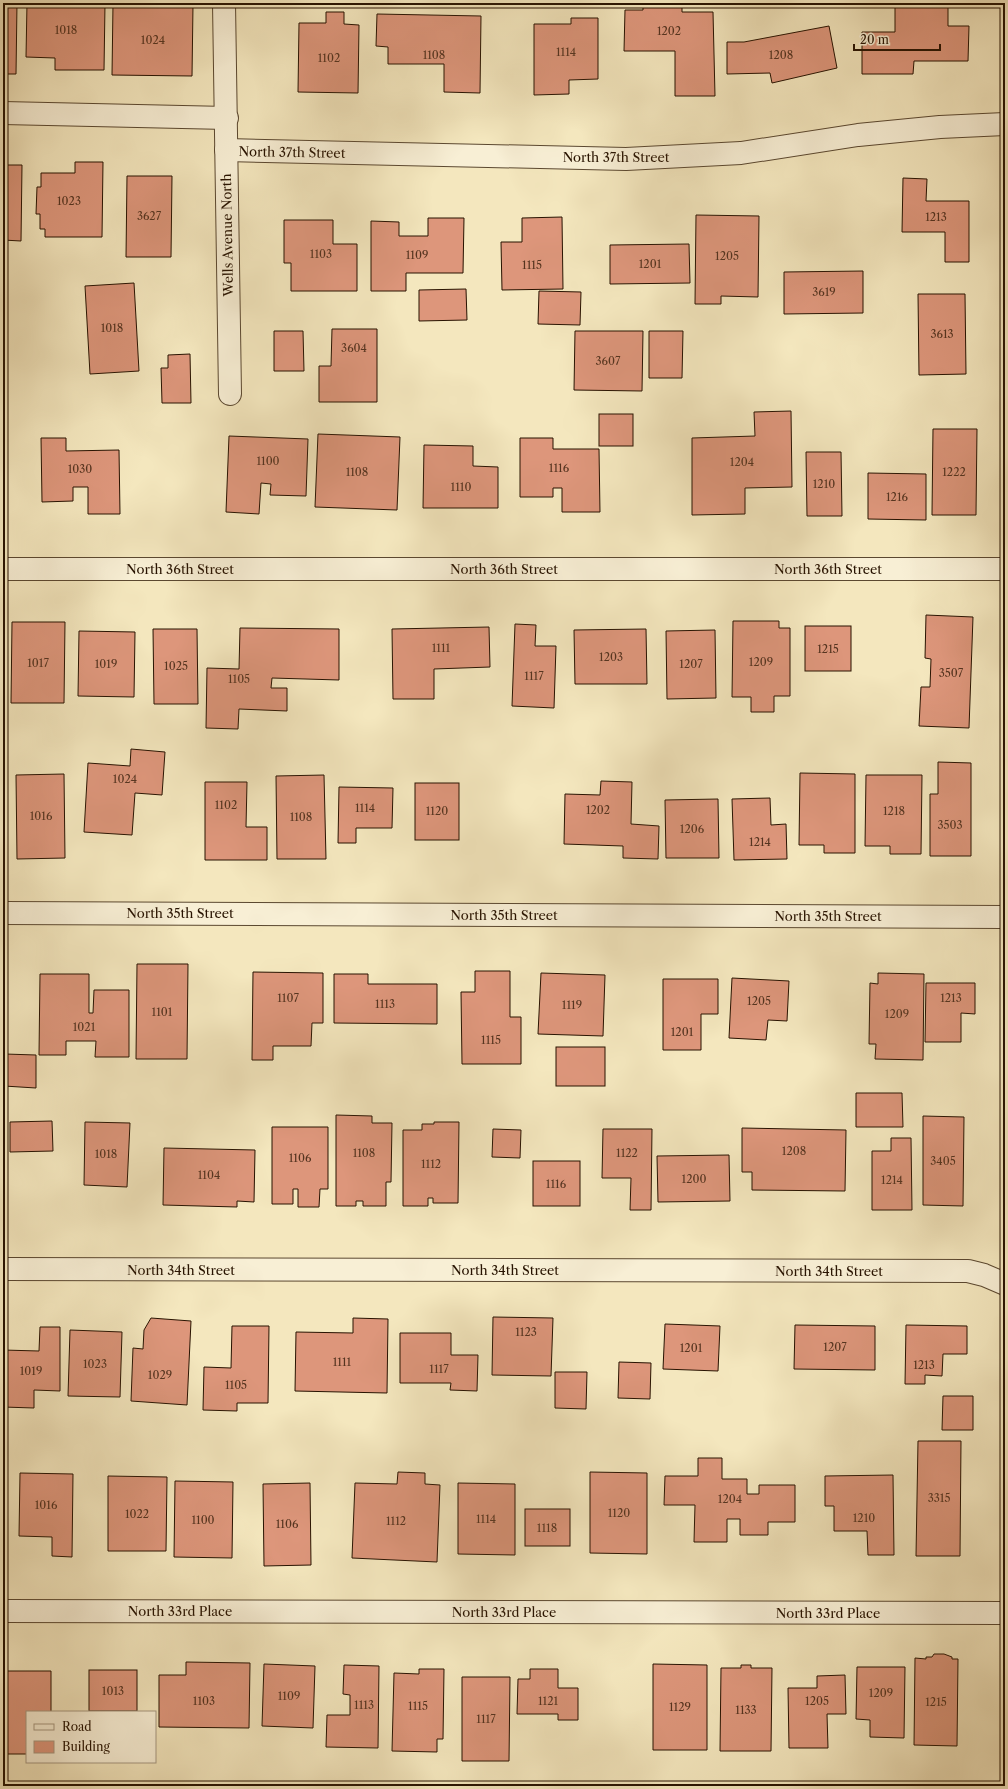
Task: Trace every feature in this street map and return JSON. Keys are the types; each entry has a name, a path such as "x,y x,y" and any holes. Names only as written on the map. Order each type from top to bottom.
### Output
{"street":[{"name":"Wells Avenue North","path":"224,3 227,118 226,150 230,394"},
{"path":"3,114 227,118"},
{"name":"North 37th Street","path":"226,150 626,159 742,153 858,135 940,127 1005,124"},
{"name":"North 36th Street","path":"3,569 1005,569"},
{"name":"North 35th Street","path":"3,913 1005,917"},
{"name":"North 34th Street","path":"3,1269 968,1271 984,1275 1005,1284"},
{"name":"North 33rd Place","path":"3,1611 1005,1613"}],"building":[{"path":"3,3 17,3 16,74 3,74"},
{"path":"27,3 105,4 104,70 55,70 55,58 26,57"},
{"path":"643,3 682,3 682,12 713,12 715,96 675,96 675,51 624,51 625,10 643,10"},
{"path":"895,3 948,3 948,26 969,26 968,61 914,61 913,74 862,74 862,32 895,32"},
{"path":"113,4 193,5 192,76 112,75"},
{"path":"326,12 344,12 344,24 359,25 358,93 298,92 299,23 326,23"},
{"path":"377,14 481,16 480,93 444,92 444,64 388,64 388,47 376,46"},
{"path":"571,18 598,18 598,79 569,80 569,94 534,95 534,24 571,24"},
{"path":"829,26 837,68 772,83 770,73 727,74 727,42 744,42"},
{"path":"75,162 103,162 102,237 45,237 45,229 40,229 40,214 36,214 37,187 41,187 41,173 75,173"},
{"path":"3,165 22,165 21,241 3,240"},
{"path":"127,176 172,176 171,257 126,257"},
{"path":"903,178 927,179 926,201 969,201 969,262 945,262 945,232 902,232"},
{"path":"696,215 759,216 758,297 721,296 721,304 695,304"},
{"path":"562,217 563,289 502,290 501,242 522,242 522,218"},
{"path":"428,218 464,218 463,273 406,273 406,291 371,291 371,221 399,222 399,236 428,236"},
{"path":"284,220 333,220 333,244 357,244 357,291 291,291 291,263 284,263"},
{"path":"689,244 690,283 610,284 610,245"},
{"path":"863,271 863,313 784,314 784,272"},
{"path":"134,283 139,371 90,374 85,286"},
{"path":"466,289 467,320 419,321 419,290"},
{"path":"539,291 581,292 580,325 538,324"},
{"path":"918,294 965,294 966,374 919,375"},
{"path":"332,329 377,329 377,402 319,402 319,366 331,366"},
{"path":"274,331 303,331 304,371 274,371"},
{"path":"575,331 643,331 642,391 574,390"},
{"path":"649,331 683,331 682,378 649,378"},
{"path":"190,354 191,403 162,403 161,368 168,368 168,355"},
{"path":"791,411 792,487 745,488 745,514 692,515 692,438 755,436 754,412"},
{"path":"599,414 633,414 633,446 599,446"},
{"path":"933,429 977,429 976,515 932,515"},
{"path":"318,434 400,437 397,510 315,507"},
{"path":"229,436 308,439 306,496 270,495 271,484 261,483 259,514 226,512"},
{"path":"41,438 66,438 66,451 119,450 120,514 88,514 88,487 73,487 73,501 42,502"},
{"path":"520,438 553,438 553,449 599,449 600,512 562,512 562,488 553,488 553,497 520,497"},
{"path":"424,445 473,446 473,466 498,467 498,508 423,508"},
{"path":"806,452 841,452 842,516 807,516"},
{"path":"3,469 4,469 3,494"},
{"path":"868,473 926,474 926,520 868,519"},
{"path":"926,615 973,617 969,728 919,726 921,687 930,687 931,659 925,658"},
{"path":"733,621 779,621 779,628 790,628 790,696 774,696 774,712 751,712 751,697 732,697"},
{"path":"12,622 65,622 64,703 11,703"},
{"path":"515,624 536,625 535,646 556,646 554,708 512,706"},
{"path":"805,626 851,626 851,671 805,671"},
{"path":"489,627 490,667 434,669 434,699 393,699 392,629"},
{"path":"240,628 339,629 339,680 272,678 271,688 287,688 287,711 239,709 238,729 206,728 207,668 239,669"},
{"path":"153,629 197,629 198,704 154,704"},
{"path":"646,629 647,684 575,684 574,630"},
{"path":"715,630 716,698 667,699 666,631"},
{"path":"79,631 135,632 134,697 78,696"},
{"path":"131,749 165,752 162,795 135,793 132,835 84,832 88,763 130,766"},
{"path":"938,762 971,763 971,856 930,856 930,794 938,794"},
{"path":"800,773 855,774 855,853 824,853 824,845 799,845"},
{"path":"64,774 65,858 17,859 16,775"},
{"path":"324,775 326,859 277,859 276,776"},
{"path":"866,775 922,775 921,854 890,854 890,846 865,846"},
{"path":"601,781 632,782 631,824 659,826 658,859 623,858 623,846 564,844 565,794 600,795"},
{"path":"205,782 247,782 246,827 267,827 267,860 205,860"},
{"path":"415,783 459,783 459,840 415,840"},
{"path":"339,787 393,788 392,828 356,828 356,843 338,843"},
{"path":"770,798 771,825 786,824 787,859 734,860 732,799"},
{"path":"718,799 719,858 666,858 665,800"},
{"path":"3,805 4,865 3,865"},
{"path":"137,964 188,964 187,1059 136,1059"},
{"path":"475,971 510,971 510,1017 521,1017 521,1064 462,1064 461,992 475,992"},
{"path":"253,972 323,973 323,1023 312,1023 311,1046 273,1046 273,1060 252,1060"},
{"path":"541,973 605,975 603,1036 538,1034"},
{"path":"878,973 924,974 923,1060 875,1059 876,1044 869,1044 870,983 878,984"},
{"path":"40,974 89,974 89,1013 93,1013 94,990 129,990 129,1057 95,1057 96,1041 66,1041 66,1055 39,1055"},
{"path":"334,974 368,974 368,984 437,984 437,1024 334,1023"},
{"path":"732,978 789,981 787,1021 768,1020 766,1040 729,1038"},
{"path":"663,979 718,979 718,1014 701,1014 701,1050 663,1050"},
{"path":"926,983 975,983 975,1014 961,1013 961,1042 925,1042"},
{"path":"556,1047 605,1047 605,1086 556,1086"},
{"path":"5,1054 36,1055 36,1088 4,1086"},
{"path":"856,1093 902,1093 903,1127 856,1127"},
{"path":"336,1115 372,1116 372,1123 392,1123 391,1182 386,1182 386,1206 363,1206 363,1201 356,1201 356,1206 336,1206"},
{"path":"923,1116 964,1117 963,1206 923,1205"},
{"path":"52,1121 53,1151 10,1152 10,1122"},
{"path":"85,1122 130,1123 127,1187 84,1185"},
{"path":"434,1122 459,1122 458,1203 433,1203 433,1198 428,1198 428,1206 403,1206 403,1130 422,1130 422,1124 434,1124"},
{"path":"272,1127 328,1127 328,1189 320,1189 319,1207 298,1207 298,1189 293,1189 293,1204 272,1204"},
{"path":"742,1128 846,1130 845,1191 752,1190 752,1172 742,1172"},
{"path":"493,1129 521,1130 520,1158 492,1157"},
{"path":"603,1129 652,1129 651,1210 630,1210 631,1178 602,1178"},
{"path":"891,1138 911,1138 912,1210 872,1210 872,1151 891,1151"},
{"path":"164,1148 255,1150 254,1202 237,1201 237,1207 163,1205"},
{"path":"729,1155 730,1201 658,1202 657,1156"},
{"path":"533,1161 580,1161 580,1206 533,1206"},
{"path":"493,1317 553,1318 551,1376 492,1375"},
{"path":"151,1318 191,1321 187,1405 131,1401 133,1348 143,1349 144,1330"},
{"path":"353,1318 388,1319 387,1393 295,1391 296,1332 353,1333"},
{"path":"665,1324 720,1326 718,1371 663,1369"},
{"path":"795,1325 875,1326 875,1370 794,1369"},
{"path":"906,1325 967,1326 967,1354 943,1354 942,1376 925,1375 925,1384 905,1384"},
{"path":"232,1326 269,1326 268,1403 237,1403 237,1411 203,1410 204,1367 231,1368"},
{"path":"40,1327 60,1327 60,1391 34,1390 34,1408 3,1407 3,1350 39,1351"},
{"path":"70,1330 122,1332 120,1397 68,1396"},
{"path":"400,1333 451,1333 451,1355 478,1355 477,1391 450,1390 451,1383 400,1383"},
{"path":"619,1362 651,1363 650,1399 618,1398"},
{"path":"555,1372 587,1372 586,1409 555,1408"},
{"path":"943,1396 973,1396 973,1430 942,1430"},
{"path":"918,1441 961,1441 960,1556 916,1556"},
{"path":"698,1458 722,1458 722,1479 747,1479 747,1494 759,1494 759,1485 795,1485 795,1522 768,1522 768,1535 740,1535 740,1519 727,1519 727,1542 694,1542 695,1505 664,1505 665,1476 698,1476"},
{"path":"398,1472 425,1473 425,1484 440,1485 437,1562 352,1558 355,1483 397,1484"},
{"path":"590,1472 647,1473 647,1554 590,1553"},
{"path":"20,1473 73,1474 72,1557 52,1556 52,1537 19,1536"},
{"path":"893,1475 894,1555 868,1555 867,1531 834,1531 834,1506 825,1506 825,1476"},
{"path":"108,1476 167,1477 166,1551 108,1551"},
{"path":"175,1481 233,1482 232,1558 174,1557"},
{"path":"310,1483 311,1565 264,1566 263,1484"},
{"path":"458,1483 515,1484 515,1555 458,1554"},
{"path":"525,1509 570,1509 570,1546 525,1546"},
{"path":"934,1654 944,1654 952,1657 952,1659 958,1659 957,1746 914,1745 915,1658 926,1659 926,1657 932,1657"},
{"path":"186,1662 250,1663 249,1728 159,1727 159,1675 186,1675"},
{"path":"264,1664 315,1666 313,1728 262,1726"},
{"path":"653,1664 707,1665 707,1750 653,1750"},
{"path":"344,1665 379,1666 378,1748 326,1747 327,1715 350,1715 350,1695 343,1694"},
{"path":"741,1665 751,1665 751,1668 772,1668 771,1751 720,1751 721,1668 741,1668"},
{"path":"857,1667 905,1667 904,1738 870,1737 870,1720 856,1719"},
{"path":"419,1669 444,1669 443,1739 437,1739 437,1752 392,1751 394,1673 419,1674"},
{"path":"530,1669 558,1669 558,1688 578,1688 578,1720 558,1720 558,1714 517,1714 518,1679 530,1679"},
{"path":"89,1670 137,1670 137,1711 89,1711"},
{"path":"3,1671 51,1671 51,1711 26,1711 26,1754 3,1754"},
{"path":"845,1675 846,1714 827,1714 828,1748 789,1748 788,1688 817,1688 817,1676"},
{"path":"462,1677 510,1677 509,1761 462,1761"}]}
